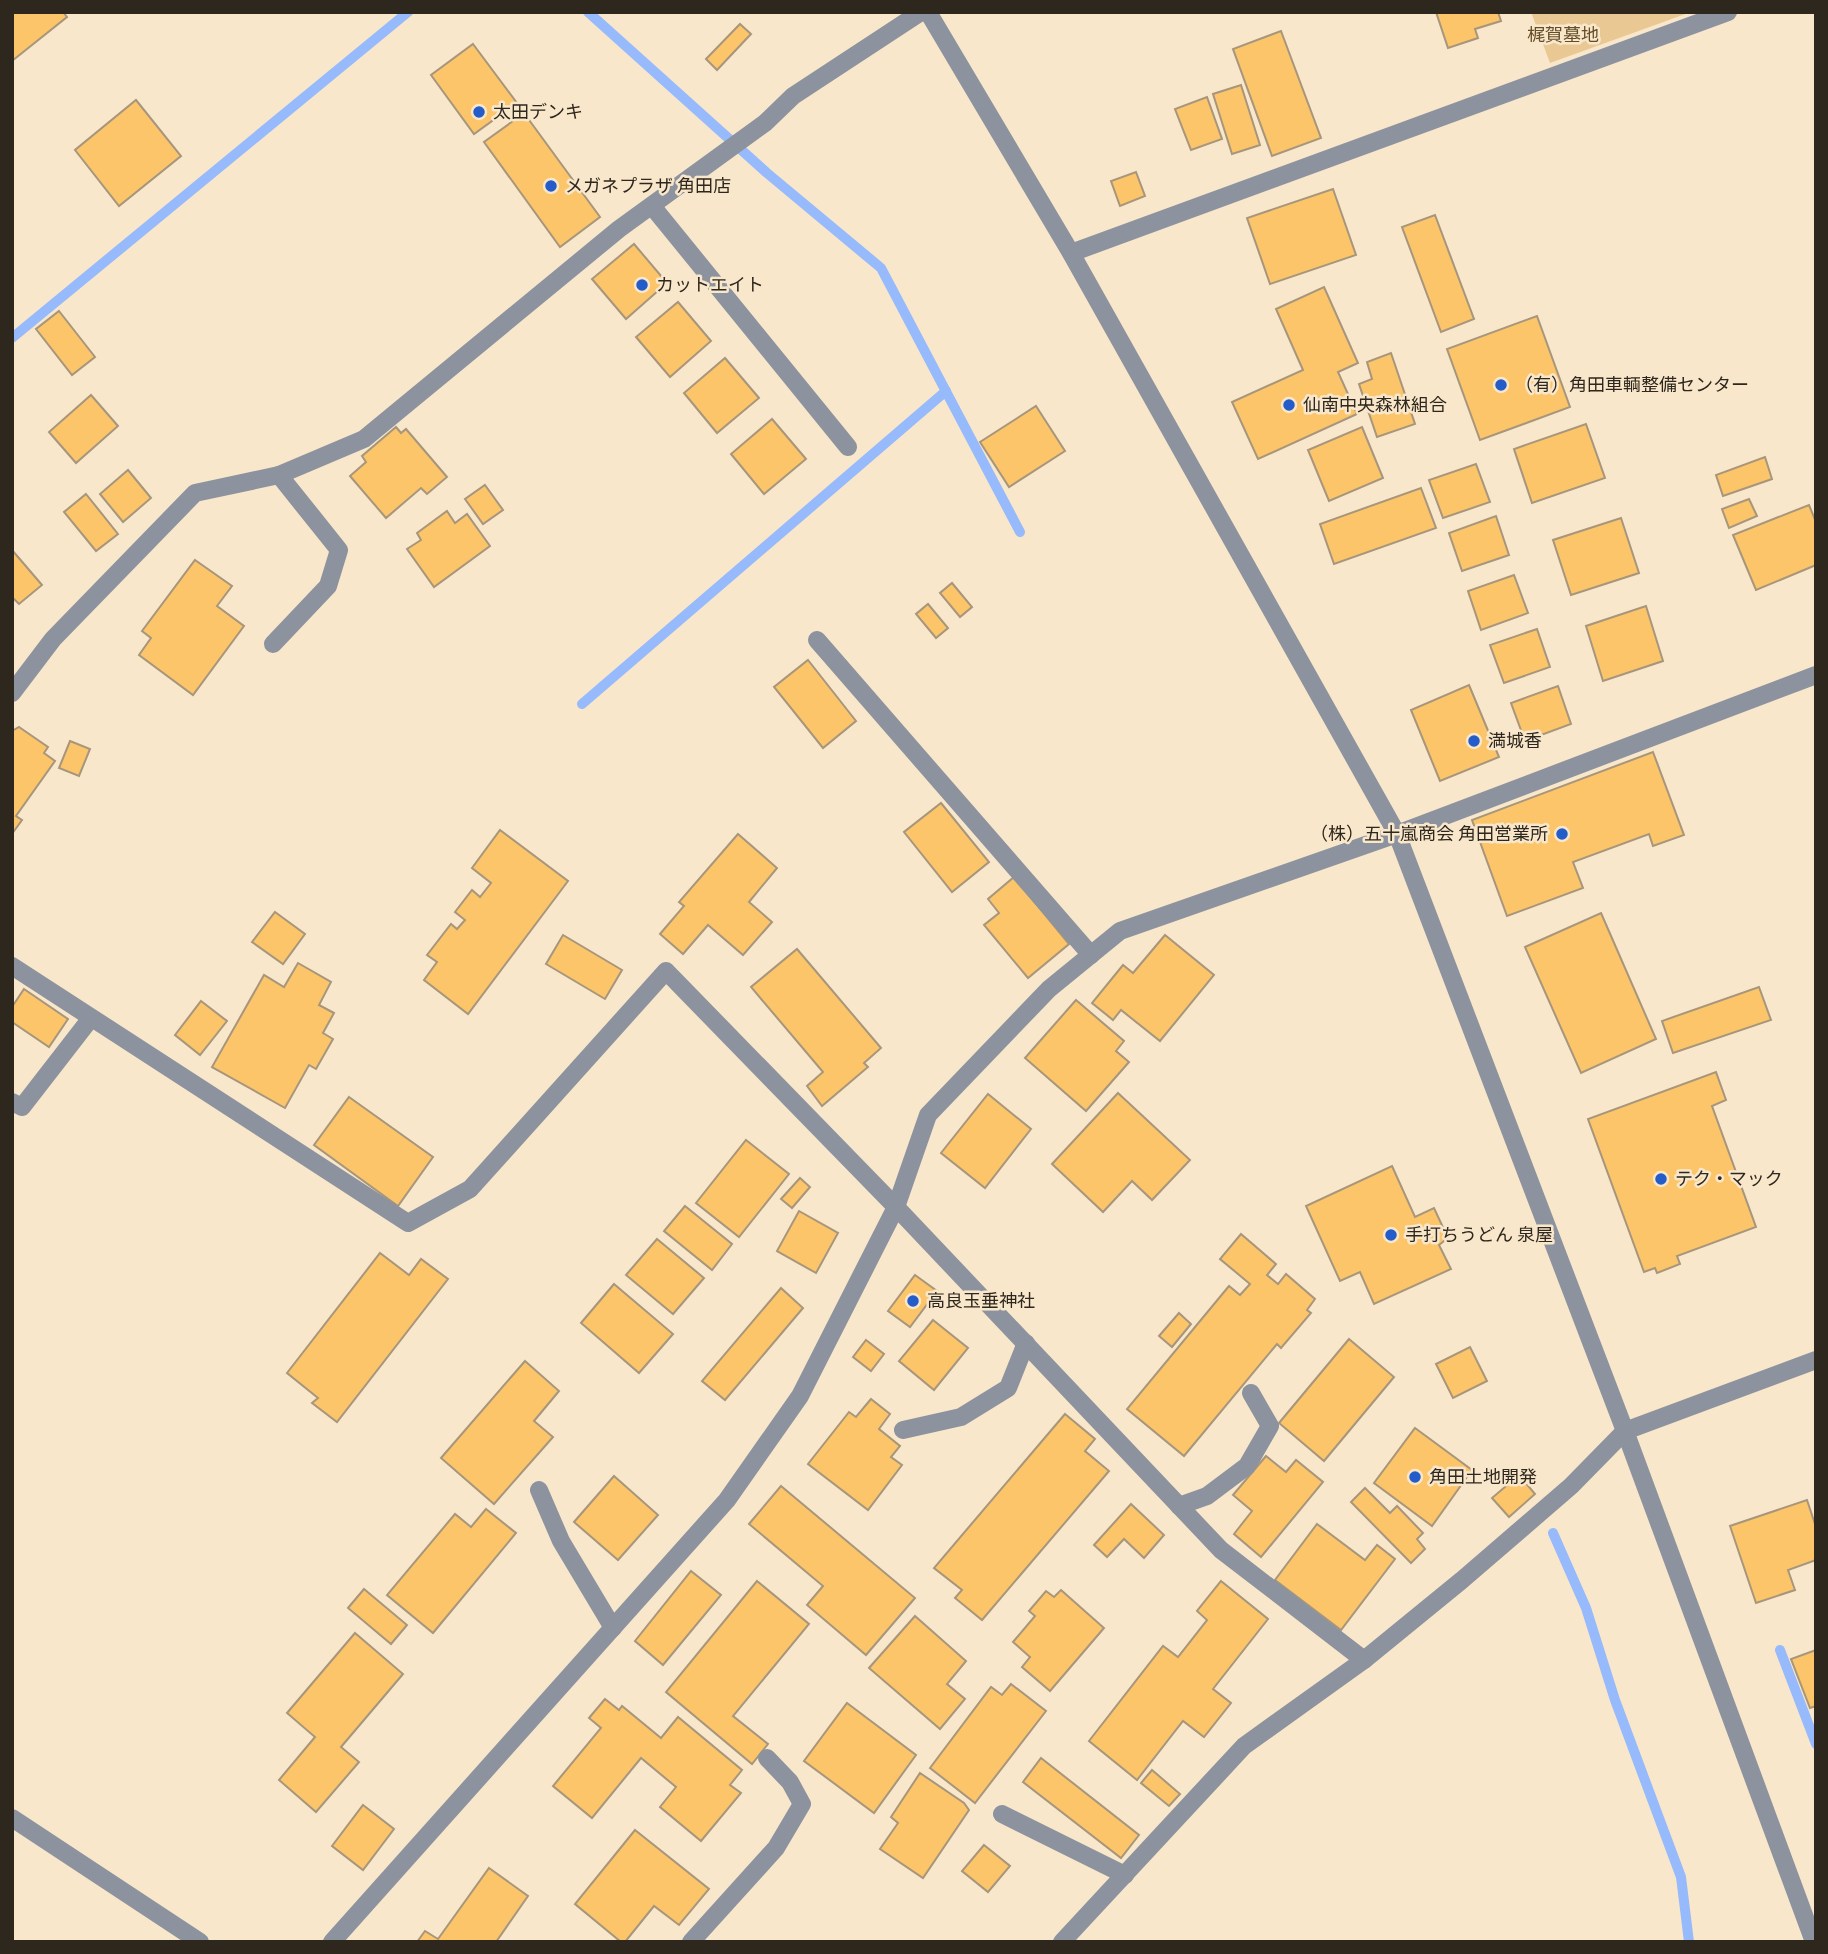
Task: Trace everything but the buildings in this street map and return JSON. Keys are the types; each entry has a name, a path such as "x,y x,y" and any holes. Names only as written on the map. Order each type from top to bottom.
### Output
{"street":[{"path":"12,693 53,639 195,493 279,475 364,439 619,229 765,123 793,96 921,12"},
{"path":"928,12 1071,253 1397,834 1625,1432 1814,1942"},
{"path":"1071,253 1728,12"},
{"path":"652,206 848,447"},
{"path":"272,643 328,586 340,550 279,475"},
{"path":"817,640 1091,955"},
{"path":"332,1942 727,1500 800,1396 896,1207 928,1115 1049,989 1120,931 1397,834 1816,675"},
{"path":"12,966 408,1223 470,1189 666,971 896,1207 1221,1550 1363,1660"},
{"path":"12,1102 22,1107 91,1018"},
{"path":"903,1430 961,1417 1008,1388 1026,1343"},
{"path":"1062,1942 1244,1746 1363,1660 1571,1486 1625,1432 1816,1360"},
{"path":"1179,1506 1207,1496 1247,1466 1270,1426 1251,1393"},
{"path":"539,1490 561,1541 612,1628"},
{"path":"691,1942 776,1848 802,1804 790,1782 767,1758"},
{"path":"1002,1814 1125,1875"},
{"path":"12,1818 200,1942"}],"green space":[{"name":"梶賀墓地","path":"1531,12 1691,12 1550,63"}],"waterway":[{"path":"12,338 408,12"},
{"path":"588,12 767,173 881,268 1020,532"},
{"path":"582,704 946,391"},
{"path":"1553,1533 1586,1608 1615,1700 1681,1877 1689,1942"},
{"path":"1780,1650 1816,1744"}],"place":[{"name":"太田デンキ","path":"479,112"},
{"name":"メガネプラザ 角田店","path":"551,186"},
{"name":"カットエイト","path":"642,285"},
{"name":"（有）角田車輌整備センター","path":"1501,385"},
{"name":"仙南中央森林組合","path":"1289,405"},
{"name":"満城香","path":"1474,741"},
{"name":"（株）五十嵐商会 角田営業所","path":"1562,834"},
{"name":"テク・マック","path":"1661,1179"},
{"name":"手打ちうどん 泉屋","path":"1391,1235"},
{"name":"高良玉垂神社","path":"913,1301"},
{"name":"角田土地開発","path":"1415,1477"}]}
